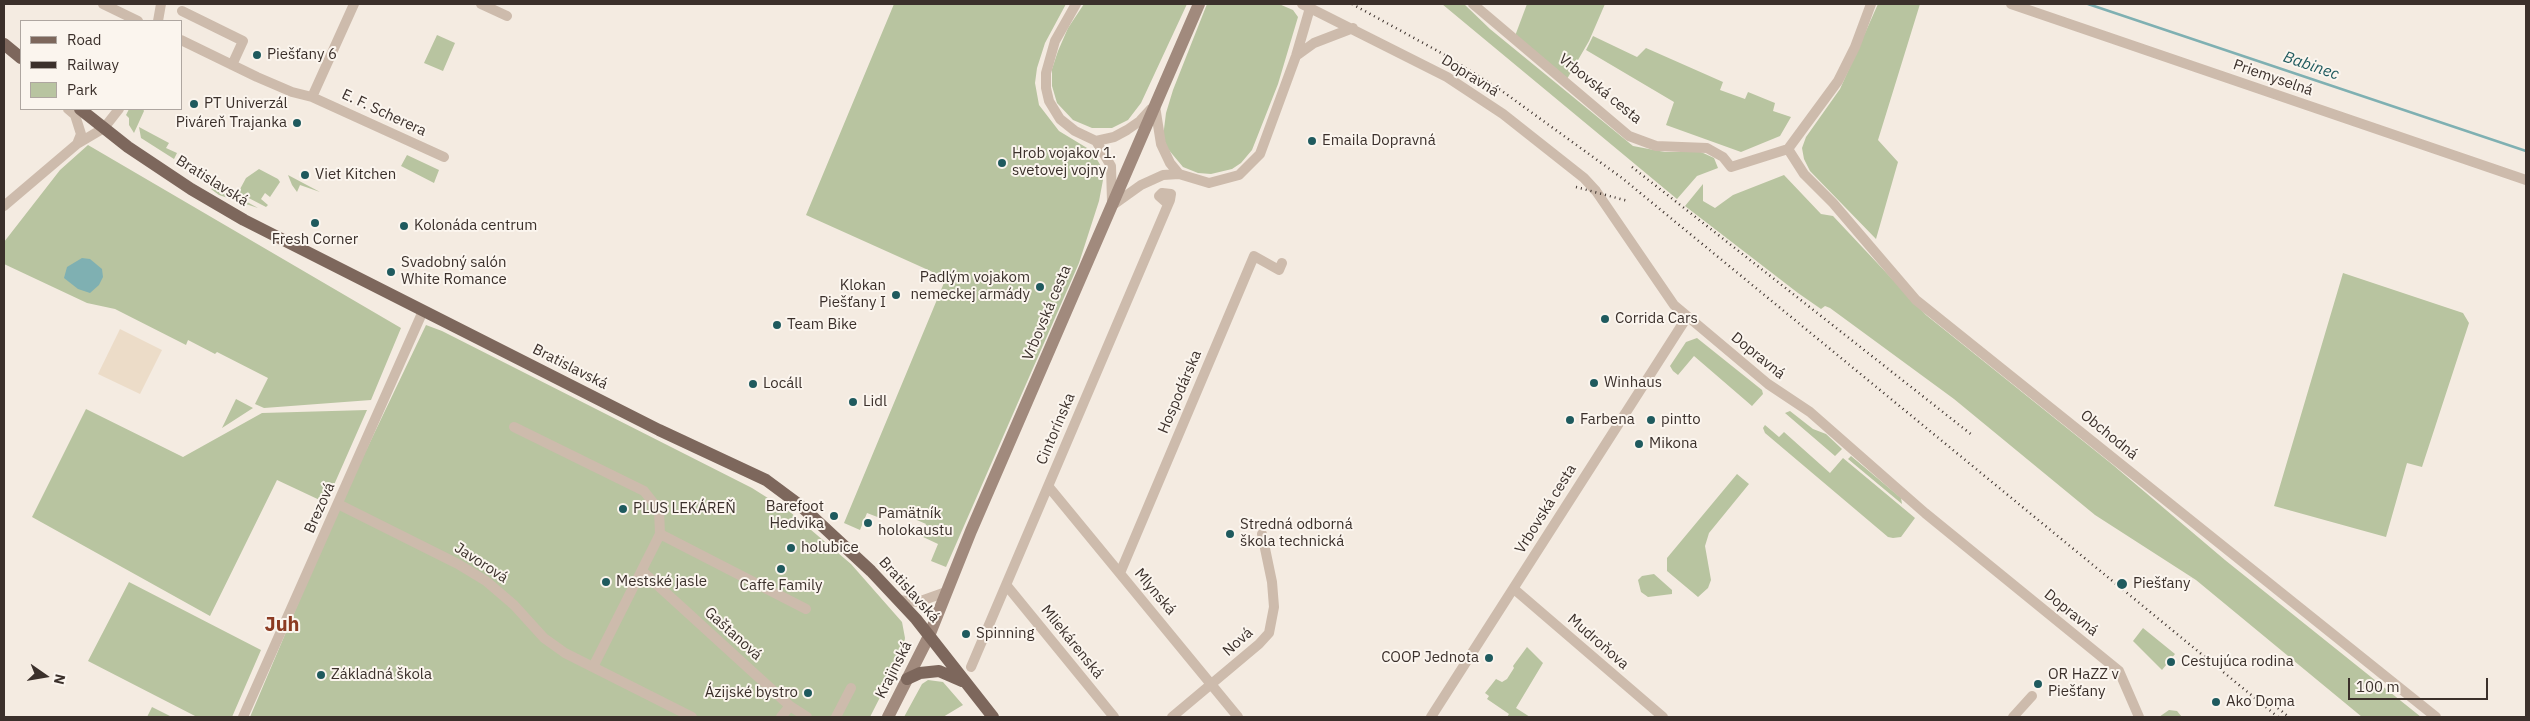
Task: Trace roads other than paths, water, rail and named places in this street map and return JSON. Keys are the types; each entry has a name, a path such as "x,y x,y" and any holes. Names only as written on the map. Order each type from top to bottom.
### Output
{"main road":[{"name":"Vrbovská cesta","path":"928,636 1199,4"},
{"path":"4,44 20,57"},
{"name":"Bratislavská","path":"81,110 190,189 244,220 659,430 766,480 801,506 871,571 928,636 992,717"},
{"name":"Krajinská","path":"888,717 928,636"},
{"path":"907,679 920,673 940,671 964,682"}],"street":[{"path":"103,4 136,20"},
{"path":"158,20 161,4"},
{"path":"312,97 354,4"},
{"path":"480,4 507,16"},
{"path":"1076,4 1055,42 1046,73 1046,88 1049,101 1060,119 1075,131 1096,141 1111,166 1112,206"},
{"name":"Vrbovská cesta","path":"1473,4 1629,136 1656,146 1707,148 1724,157 1731,167 1788,150"},
{"path":"1788,150 1838,81 1855,47 1871,4"},
{"name":"Priemyselná","path":"2011,4 2526,180"},
{"name":"Dopravná","path":"1180,174 1209,183 1239,175 1260,154 1296,56 1306,6 1447,77 1503,114 1584,178 1596,191 1662,291 1687,317 1768,384 1810,412 1925,513 2119,671 2139,717"},
{"path":"182,11 243,41 232,65"},
{"path":"1296,56 1314,43 1353,28"},
{"name":"E. F. Scherera","path":"182,40 270,83 312,97 444,157"},
{"path":"1096,141 1114,137 1127,130 1140,121 1155,104"},
{"path":"1155,104 1161,144 1170,163 1180,174"},
{"path":"69,110 75,115 81,134 77,144"},
{"path":"4,206 77,144 104,128 118,110"},
{"name":"Obchodná","path":"1788,150 1804,174 1833,202 1916,300 2436,717"},
{"path":"1112,206 1128,193 1153,179 1163,175 1180,174"},
{"name":"Cintorínska","path":"971,667 1168,204"},
{"name":"Hospodárska","path":"1120,573 1254,256 1279,270 1282,262"},
{"name":"Brezová","path":"244,717 423,311"},
{"name":"Vrbovská cesta","path":"1432,717 1687,317"},
{"path":"514,428 644,491 659,510 660,534 593,667"},
{"name":"Mlynská","path":"1048,486 1238,717"},
{"name":"Javorová","path":"338,504 458,564 486,581 514,605 544,638 565,653 673,712 692,717"},
{"path":"660,534 806,609"},
{"name":"Nová","path":"1172,717 1259,644 1269,633 1274,607 1272,582 1262,534"},
{"name":"Gaštanová","path":"642,571 790,706 807,717"},
{"name":"Mliekárenská","path":"1007,586 1114,717"},
{"name":"Mudroňova","path":"1514,589 1663,717"},
{"path":"898,600 918,602 946,592"},
{"path":"836,717 851,688"},
{"path":"2013,717 2032,696"},
{"path":"780,717 790,706"}],"water":[{"path":"82,258 90,259 102,269 103,277 99,285 90,293 78,289 64,278 67,267"}],"waterway":[{"name":"Babinec","path":"2088,4 2526,151"}],"railway":[{"path":"1352,4 1445,55 1502,91 1622,178 2278,717"},
{"path":"1632,167 1972,435"},
{"path":"1576,187 1628,201"},
{"path":"2274,705 2289,717"}],"place":[{"name":"Piešťany 6","path":"257,55"},
{"name":"PT Univerzál","path":"194,104"},
{"name":"Piváreň Trajanka","path":"297,123"},
{"name":"Emaila Dopravná","path":"1312,141"},
{"name":"Hrob vojakov 1. svetovej vojny","path":"1002,163"},
{"name":"Viet Kitchen","path":"305,175"},
{"name":"Fresh Corner","path":"315,223"},
{"name":"Kolonáda centrum","path":"404,226"},
{"name":"Svadobný salón White Romance","path":"391,272"},
{"name":"Padlým vojakom nemeckej armády","path":"1040,287"},
{"name":"Klokan Piešťany I","path":"896,295"},
{"name":"Corrida Cars","path":"1605,319"},
{"name":"Team Bike","path":"777,325"},
{"name":"Winhaus","path":"1594,383"},
{"name":"Locáll","path":"753,384"},
{"name":"Lidl","path":"853,402"},
{"name":"Farbena","path":"1570,420"},
{"name":"pintto","path":"1651,420"},
{"name":"Mikona","path":"1639,444"},
{"name":"PLUS LEKÁREŇ","path":"623,509"},
{"name":"Barefoot Hedvika","path":"834,516"},
{"name":"Pamätník holokaustu","path":"868,523"},
{"name":"Stredná odborná škola technická","path":"1230,534"},
{"name":"holubice","path":"791,548"},
{"name":"Caffe Family","path":"781,569"},
{"name":"Mestské jasle","path":"606,582"},
{"name":"Piešťany","path":"2122,584"},
{"name":"Spinning","path":"966,634"},
{"name":"COOP Jednota","path":"1489,658"},
{"name":"Cestujúca rodina","path":"2171,662"},
{"name":"Základná škola","path":"321,675"},
{"name":"OR HaZZ v Piešťany","path":"2038,684"},
{"name":"Ázijské bystro","path":"808,693"},
{"name":"Ako Doma","path":"2216,702"}],"district":[{"name":"Juh","path":"282,625"}]}
